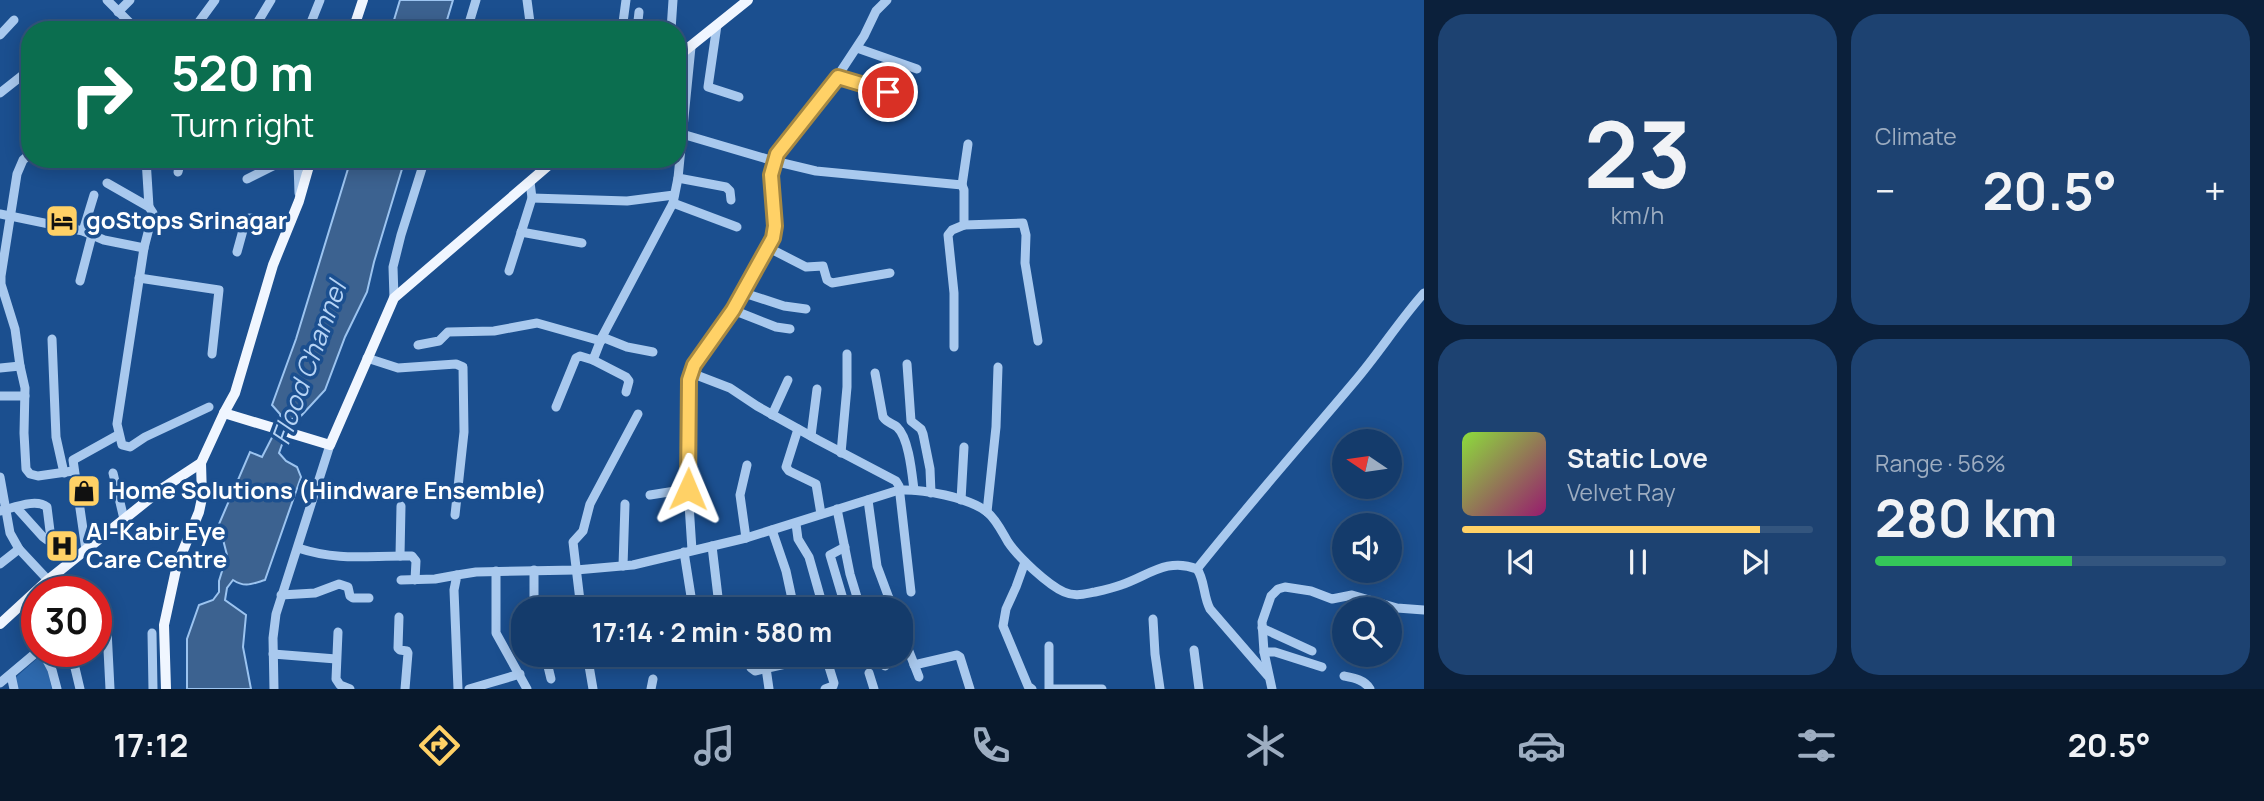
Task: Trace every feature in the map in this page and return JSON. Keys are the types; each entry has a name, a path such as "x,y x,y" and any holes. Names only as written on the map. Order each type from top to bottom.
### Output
{"main road":[{"path":"356,21 363,0"},
{"path":"686,50 748,0"},
{"path":"53,576 163,488 201,463 229,414 273,265 299,202 308,168"},
{"path":"229,414 326,443 394,298 546,168"},
{"path":"166,689 166,612 177,565 199,512 202,498 201,463"},
{"path":"0,624 21,609"}],"street":[{"path":"107,0 125,21"},
{"path":"118,12 130,0"},
{"path":"200,21 215,0"},
{"path":"258,21 271,0"},
{"path":"312,21 320,0"},
{"path":"470,21 476,0"},
{"path":"527,0 530,21"},
{"path":"623,21 626,0"},
{"path":"672,21 673,0"},
{"path":"692,597 688,551 691,373 699,356 744,293 769,248 775,231 771,175 774,161 838,77 876,11 887,0"},
{"path":"638,21 639,12"},
{"path":"0,35 14,20"},
{"path":"718,25 708,87 739,96"},
{"path":"686,95 691,47"},
{"path":"857,48 917,69"},
{"path":"0,93 21,76"},
{"path":"838,77 888,92"},
{"path":"686,135 774,161 830,173 962,185"},
{"path":"964,225 962,185 968,144"},
{"path":"21,166 5,215 1,281 15,329 24,383 24,433 28,472 38,476 69,472"},
{"path":"147,168 149,207 153,215 139,278 117,424 118,435 123,446 130,447 209,407"},
{"path":"178,172 179,168"},
{"path":"247,179 269,168"},
{"path":"298,168 299,202"},
{"path":"394,298 393,267 422,168"},
{"path":"593,360 673,199 679,168"},
{"path":"678,178 726,187 732,200"},
{"path":"509,271 532,198 530,182"},
{"path":"107,183 149,207"},
{"path":"80,281 94,195"},
{"path":"532,198 627,201 673,199 737,227"},
{"path":"5,215 144,248"},
{"path":"237,252 245,223 249,218 291,221"},
{"path":"954,347 954,293 948,235 952,230 964,225 1023,223 1026,235 1025,263 1038,341"},
{"path":"521,232 582,243"},
{"path":"769,248 806,267 822,266 827,280 832,283 890,273"},
{"path":"139,278 219,290 212,354"},
{"path":"744,293 784,306 806,309"},
{"path":"1197,569 1253,498 1298,450 1362,373 1424,293"},
{"path":"733,310 776,327 790,329"},
{"path":"418,345 439,341 448,332 494,331 531,323 602,339 627,348 653,352"},
{"path":"52,339 56,437 69,472 86,550"},
{"path":"841,453 847,354"},
{"path":"556,407 576,358 580,356 626,377 629,381 626,392"},
{"path":"367,358 398,368 454,364 463,367 464,432 455,515"},
{"path":"907,364 911,421 923,434 930,468 931,493"},
{"path":"0,368 20,366"},
{"path":"987,512 996,427 998,366"},
{"path":"691,373 730,388 772,415 896,481 911,592"},
{"path":"875,373 884,419 898,428 908,452 914,490"},
{"path":"772,415 788,380"},
{"path":"811,436 817,389"},
{"path":"0,396 25,397"},
{"path":"579,597 573,540 581,534 590,504 638,414"},
{"path":"798,429 786,467 816,484 821,514"},
{"path":"69,472 74,458 118,435"},
{"path":"274,689 274,624 326,443"},
{"path":"961,500 964,447"},
{"path":"746,538 740,495 747,465"},
{"path":"113,473 124,519"},
{"path":"0,477 5,534 44,576"},
{"path":"650,495 688,489"},
{"path":"401,580 467,572 576,570 623,566 746,538 899,490 914,490 961,500 987,512 1016,554 1055,587 1074,595 1122,585 1168,565 1185,565 1197,569 1202,576 1209,609 1268,676"},
{"path":"869,500 877,566 888,597"},
{"path":"2,510 16,507 39,503 45,504 51,539 46,539 16,507"},
{"path":"623,566 625,504"},
{"path":"400,556 401,506"},
{"path":"837,509 858,597"},
{"path":"796,524 798,539 809,557 820,597"},
{"path":"772,530 786,570 792,597"},
{"path":"712,546 718,597"},
{"path":"842,597 830,555 845,547"},
{"path":"298,548 340,557 410,555 415,558 415,580"},
{"path":"1,562 19,549"},
{"path":"1025,562 1006,609 1003,626 1028,686 1032,689"},
{"path":"534,570 534,597"},
{"path":"496,571 496,633 527,689"},
{"path":"457,575 454,590 458,689"},
{"path":"281,595 315,593 340,584 348,587 353,598 369,598"},
{"path":"1272,689 1262,628 1264,612 1271,596 1281,587 1311,592 1329,599 1352,595 1397,608 1424,610"},
{"path":"399,617 398,648 408,653 405,689"},
{"path":"1153,619 1160,689"},
{"path":"1262,628 1312,651"},
{"path":"338,632 337,681 349,689"},
{"path":"152,633 153,689"},
{"path":"1049,646 1051,689 1101,689"},
{"path":"1194,650 1199,689"},
{"path":"1264,652 1275,652 1322,667"},
{"path":"273,654 336,659"},
{"path":"919,677 914,665 957,655 970,689"},
{"path":"0,683 21,667"},
{"path":"50,667 57,689"},
{"path":"75,667 80,689"},
{"path":"109,667 110,689"},
{"path":"548,667 551,679"},
{"path":"589,667 593,689"},
{"path":"751,667 752,670 771,667"},
{"path":"825,689 834,683 829,667"},
{"path":"766,668 769,689"},
{"path":"869,673 874,689"},
{"path":"469,689 520,674"},
{"path":"11,675 15,689"},
{"path":"1344,676 1360,680 1370,689"}],"shaded area":[{"path":"28,667 46,667 52,689 18,689 15,678"}],"water":[{"path":"400,0 453,0 447,21 394,21"},
{"name":"Flood Channel","path":"348,168 402,168 367,292 345,337 325,390 300,417 291,419 279,453 297,467 301,477 265,580 245,585 233,580 227,588 225,600 246,615 243,647 251,689 187,689 187,639 199,605 213,600 219,592 219,581 227,555 219,524 250,452 262,457 281,420 280,414 272,405 296,339"}],"place":[{"name":"goStops Srinagar","path":"62,221"},
{"name":"Home Solutions (Hindware Ensemble)","path":"84,491"},
{"name":"Al-Kabir Eye Care Centre","path":"62,546"}],"route":[{"path":"688,489 689,380 699,356 744,293 775,234 771,175 777,154 838,77 888,92"}]}
